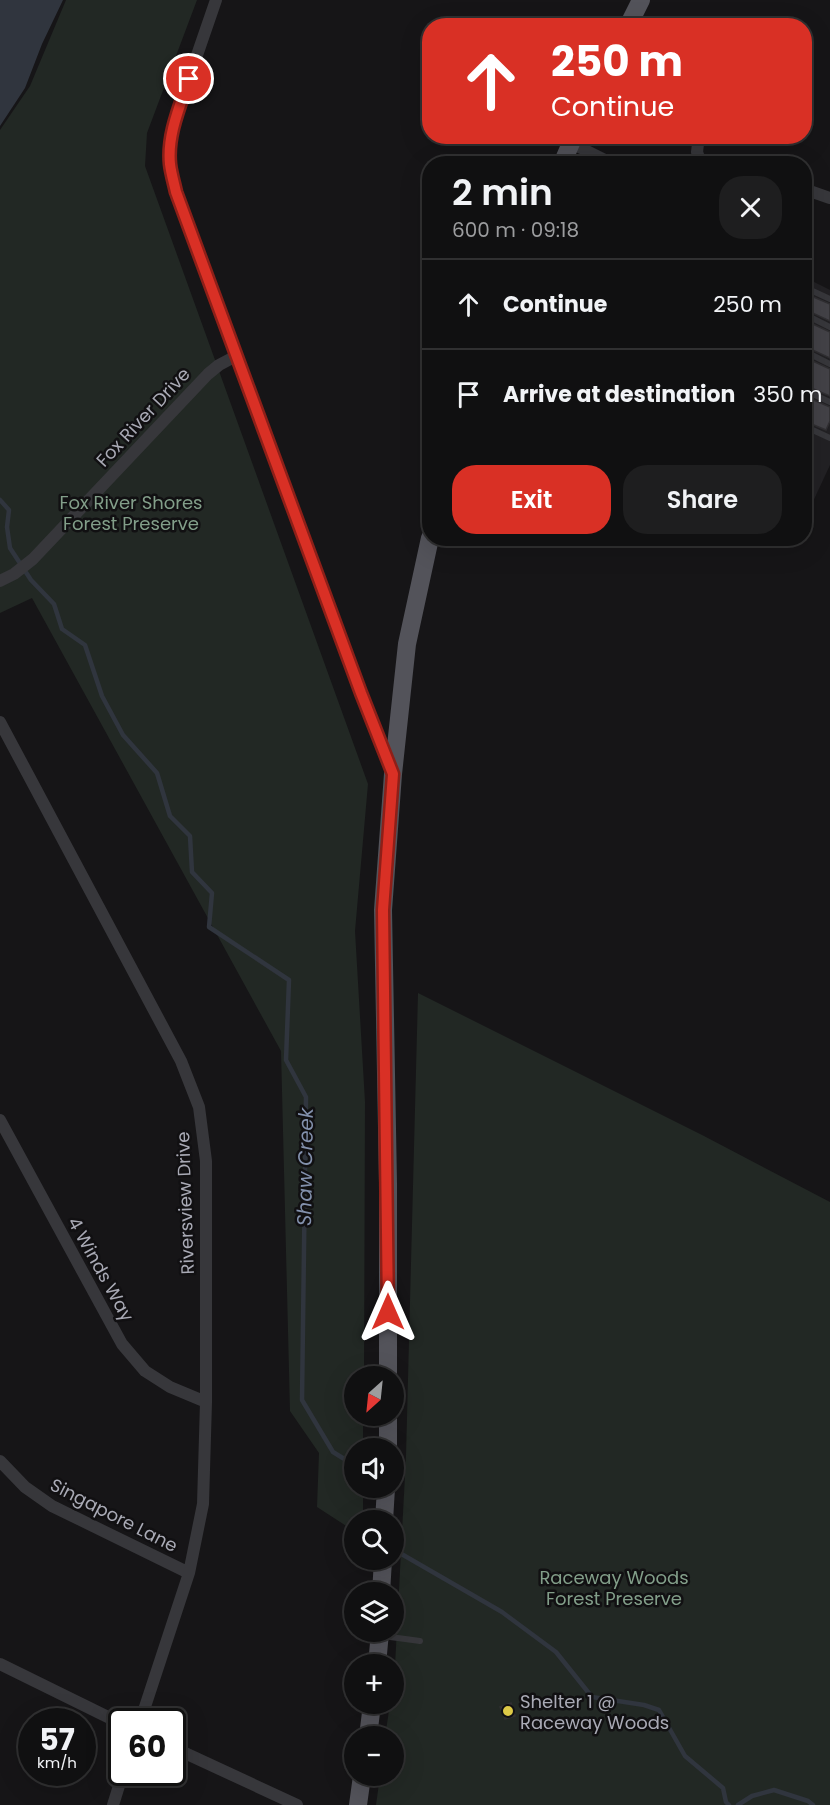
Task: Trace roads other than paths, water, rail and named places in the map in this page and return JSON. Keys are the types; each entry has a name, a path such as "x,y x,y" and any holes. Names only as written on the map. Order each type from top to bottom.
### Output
{"main road":[{"path":"632,18 641,0"},
{"path":"388,1366 388,1183 383,910 393,774 407,644 428,546"},
{"path":"358,1805 361,1786"}],"street":[{"path":"216,0 174,122 170,164 176,192 393,774"},
{"path":"579,144 599,156"},
{"path":"812,192 830,198"},
{"name":"Fox River Drive","path":"0,582 33,559 208,374 236,356"},
{"name":"Riversview Drive","path":"0,722 181,1060 199,1107 206,1161 206,1401 203,1504 189,1573 145,1708"},
{"name":"4 Winds Way","path":"0,1120 122,1344 145,1371 170,1388 206,1401"},
{"name":"Singapore Lane","path":"0,1461 25,1487 52,1506 189,1573"},
{"path":"0,1664 108,1717"},
{"path":"186,1753 297,1805"},
{"path":"113,1805 119,1786"}],"lane":[{"path":"812,291 830,299"},
{"path":"812,318 830,327"},
{"path":"812,355 830,364"},
{"path":"812,394 830,402"},
{"path":"812,430 830,438"},
{"path":"404,1638 420,1641"}],"waterway":[{"name":"Shaw Creek","path":"0,500 9,510 7,527 10,548 31,580 54,604 62,629 85,645 102,696 123,735 157,773 170,816 190,836 192,872 212,893 209,927 289,980 286,1060 306,1097 302,1400 333,1452 344,1459"},
{"name":"Shaw Creek","path":"404,1555 502,1612 556,1652 592,1697 644,1705 659,1710 685,1756 723,1788 726,1802 729,1805"},
{"name":"Shaw Creek","path":"738,1805 752,1796 774,1790 808,1801 813,1805"}],"place":[{"name":"Shelter 1 @ Raceway Woods","path":"508,1711"}],"park label":[{"name":"Fox River Shores Forest Preserve","path":"131,512"},
{"name":"Raceway Woods Forest Preserve","path":"614,1587"}]}
